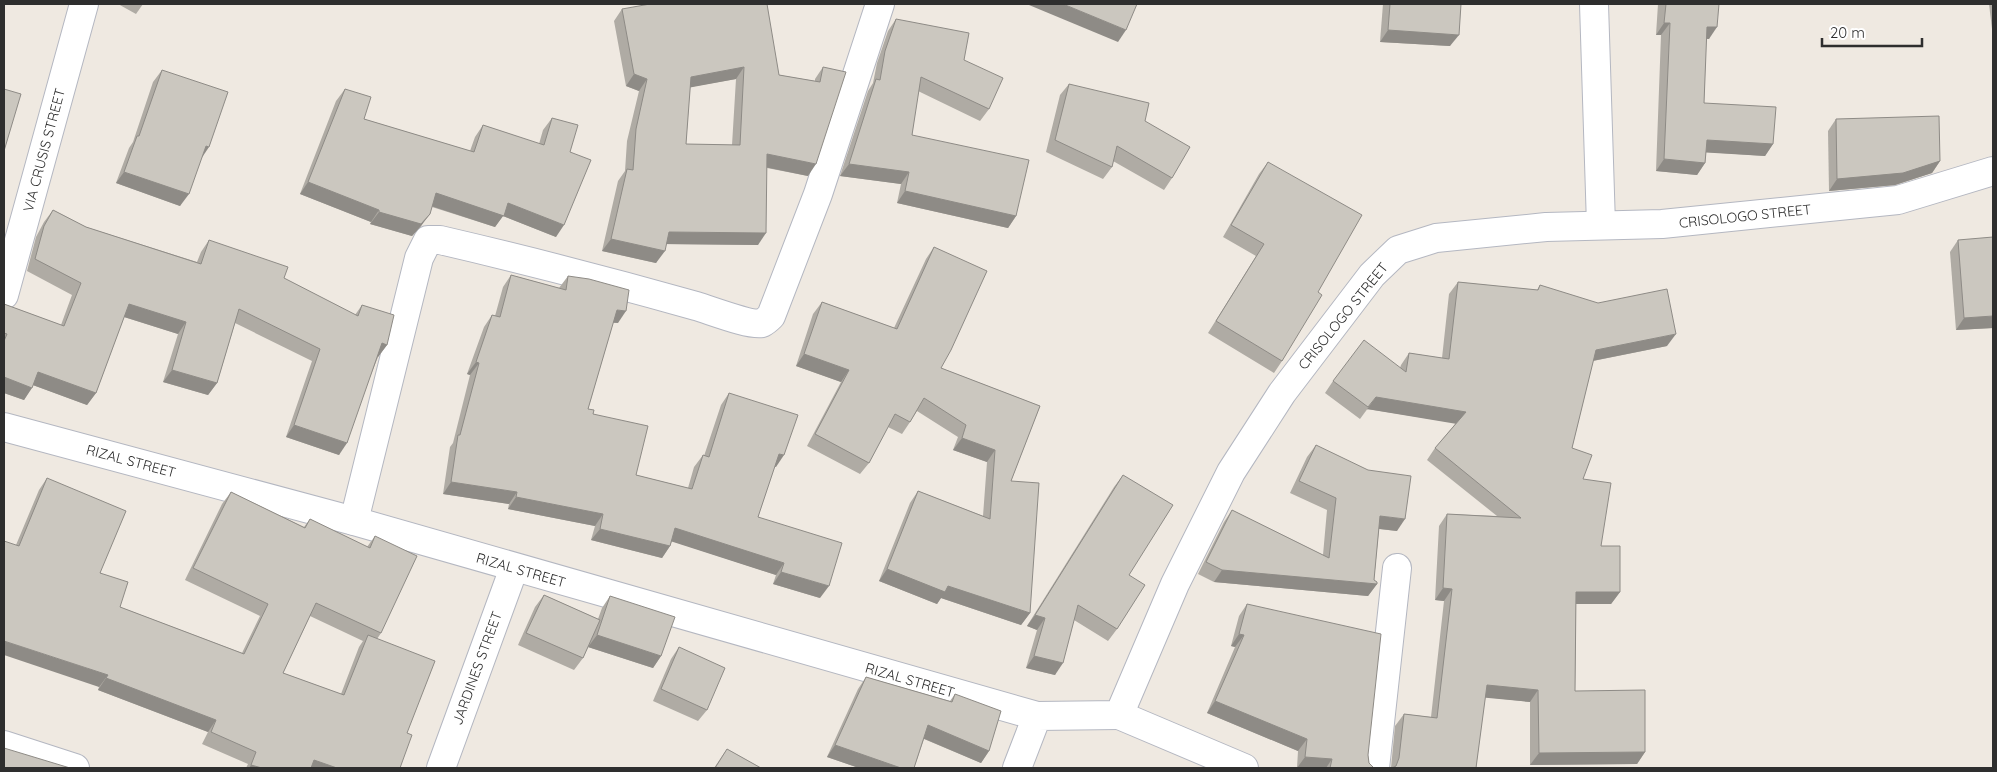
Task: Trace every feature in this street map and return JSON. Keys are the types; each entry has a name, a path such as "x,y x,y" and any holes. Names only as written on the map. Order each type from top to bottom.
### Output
{"street":[{"name":"VIA CRUSIS STREET","path":"4,295 84,4"},
{"path":"354,521 419,258 428,240 440,240 576,273 723,313 748,322 762,323 771,316 818,194 880,4"},
{"path":"1594,4 1601,225"},
{"name":"CRISOLOGO STREET","path":"1119,715 1175,584 1231,472 1282,392 1372,275 1398,250 1436,238 1546,228 1662,224 1898,200 1993,172"},
{"name":"RIZAL STREET","path":"4,428 354,521 1037,716"},
{"name":"JARDINES STREET","path":"441,768 514,568"},
{"path":"1375,768 1397,568"},
{"path":"1017,768 1037,716 1119,715 1244,768"},
{"path":"4,745 76,768"}],"building":[{"path":"650,4 767,4 779,75 820,82 823,67 846,72 816,164 767,154 766,233 669,232 665,251 611,239 627,169 633,170 636,129 647,79 634,74 622,9","holes":["744,67 740,145 686,144 691,77"]},
{"path":"1063,4 1137,4 1126,30"},
{"path":"1390,4 1461,4 1459,35 1388,30"},
{"path":"1666,4 1719,4 1717,27 1707,27 1704,103 1776,107 1773,144 1707,140 1705,163 1664,159 1670,23 1664,23"},
{"path":"896,19 969,33 964,60 1003,78 989,109 921,77 912,135 1029,160 1016,216 905,191 909,172 849,164 876,79 880,80 885,51"},
{"path":"162,70 228,92 209,147 206,146 189,194 124,172"},
{"path":"1069,84 1149,103 1145,121 1190,147 1172,178 1117,146 1112,167 1055,140"},
{"path":"4,89 21,94 4,151"},
{"path":"345,89 371,97 364,119 474,152 483,125 544,145 552,118 578,125 570,152 591,160 564,225 508,203 504,216 436,193 430,214 421,224 379,212 379,210 308,182"},
{"path":"1939,116 1940,161 1903,173 1837,179 1836,119"},
{"path":"1268,162 1362,215 1318,292 1322,295 1282,361 1216,321 1264,244 1231,225"},
{"path":"53,210 86,227 201,264 209,240 288,267 284,278 358,316 362,305 394,315 387,345 382,343 347,443 294,425 320,349 239,309 217,383 172,370 186,322 129,304 96,393 38,372 32,388 4,377 4,341 7,334 4,333 4,304 64,326 81,283 35,259 44,226"},
{"path":"1993,237 1993,316 1964,318 1958,240"},
{"path":"934,247 987,271 941,368 1040,406 1011,481 1039,483 1030,613 948,586 945,592 887,569 918,491 990,519 995,450 962,438 966,425 924,398 910,422 895,414 869,463 815,434 849,370 804,354 822,302 897,329"},
{"path":"511,275 566,290 568,276 589,279 629,290 626,311 617,310 588,409 594,410 593,414 648,426 636,475 692,489 703,455 709,457 729,393 798,415 784,455 779,454 758,517 842,543 829,586 781,572 784,563 675,528 670,546 600,529 603,514 516,497 517,492 451,482 458,435 460,435 479,363 476,362 492,315 500,317"},
{"path":"1458,282 1538,290 1540,285 1598,303 1667,289 1676,334 1596,350 1572,448 1592,455 1583,479 1611,483 1601,546 1620,546 1620,592 1576,592 1575,691 1645,690 1645,752 1539,753 1538,690 1487,685 1476,768 1392,768 1396,766 1399,758 1404,714 1437,718 1452,589 1443,588 1447,514 1521,518 1435,448 1466,412 1376,397 1368,407 1333,381 1364,340 1406,372 1409,353 1449,359"},
{"path":"1316,445 1368,470 1411,476 1405,519 1380,516 1374,580 1377,584 1222,570 1206,562 1232,510 1329,558 1336,498 1299,481"},
{"path":"1123,475 1173,505 1129,575 1145,585 1117,629 1078,605 1063,663 1034,656 1045,618 1035,615"},
{"path":"47,478 126,511 100,573 128,582 120,607 244,654 268,604 193,568 231,492 305,528 310,519 370,548 375,536 417,556 381,633 316,603 283,673 344,695 368,635 435,661 407,733 412,735 400,768 337,768 314,760 311,768 262,768 251,765 256,752 211,732 216,720 106,678 108,675 4,641 4,541 19,546"},
{"path":"544,595 600,620 583,658 526,633"},
{"path":"610,596 675,617 661,656 597,635"},
{"path":"1247,604 1381,634 1368,755 1369,763 1374,768 1330,768 1332,759 1305,757 1307,739 1215,701 1244,635 1239,634"},
{"path":"679,647 725,668 707,710 661,689"},
{"path":"866,677 952,702 955,694 1001,711 989,751 928,725 914,768 901,768 835,745"},
{"path":"4,748 70,768 4,768"},
{"path":"727,749 761,768 715,768"}]}
